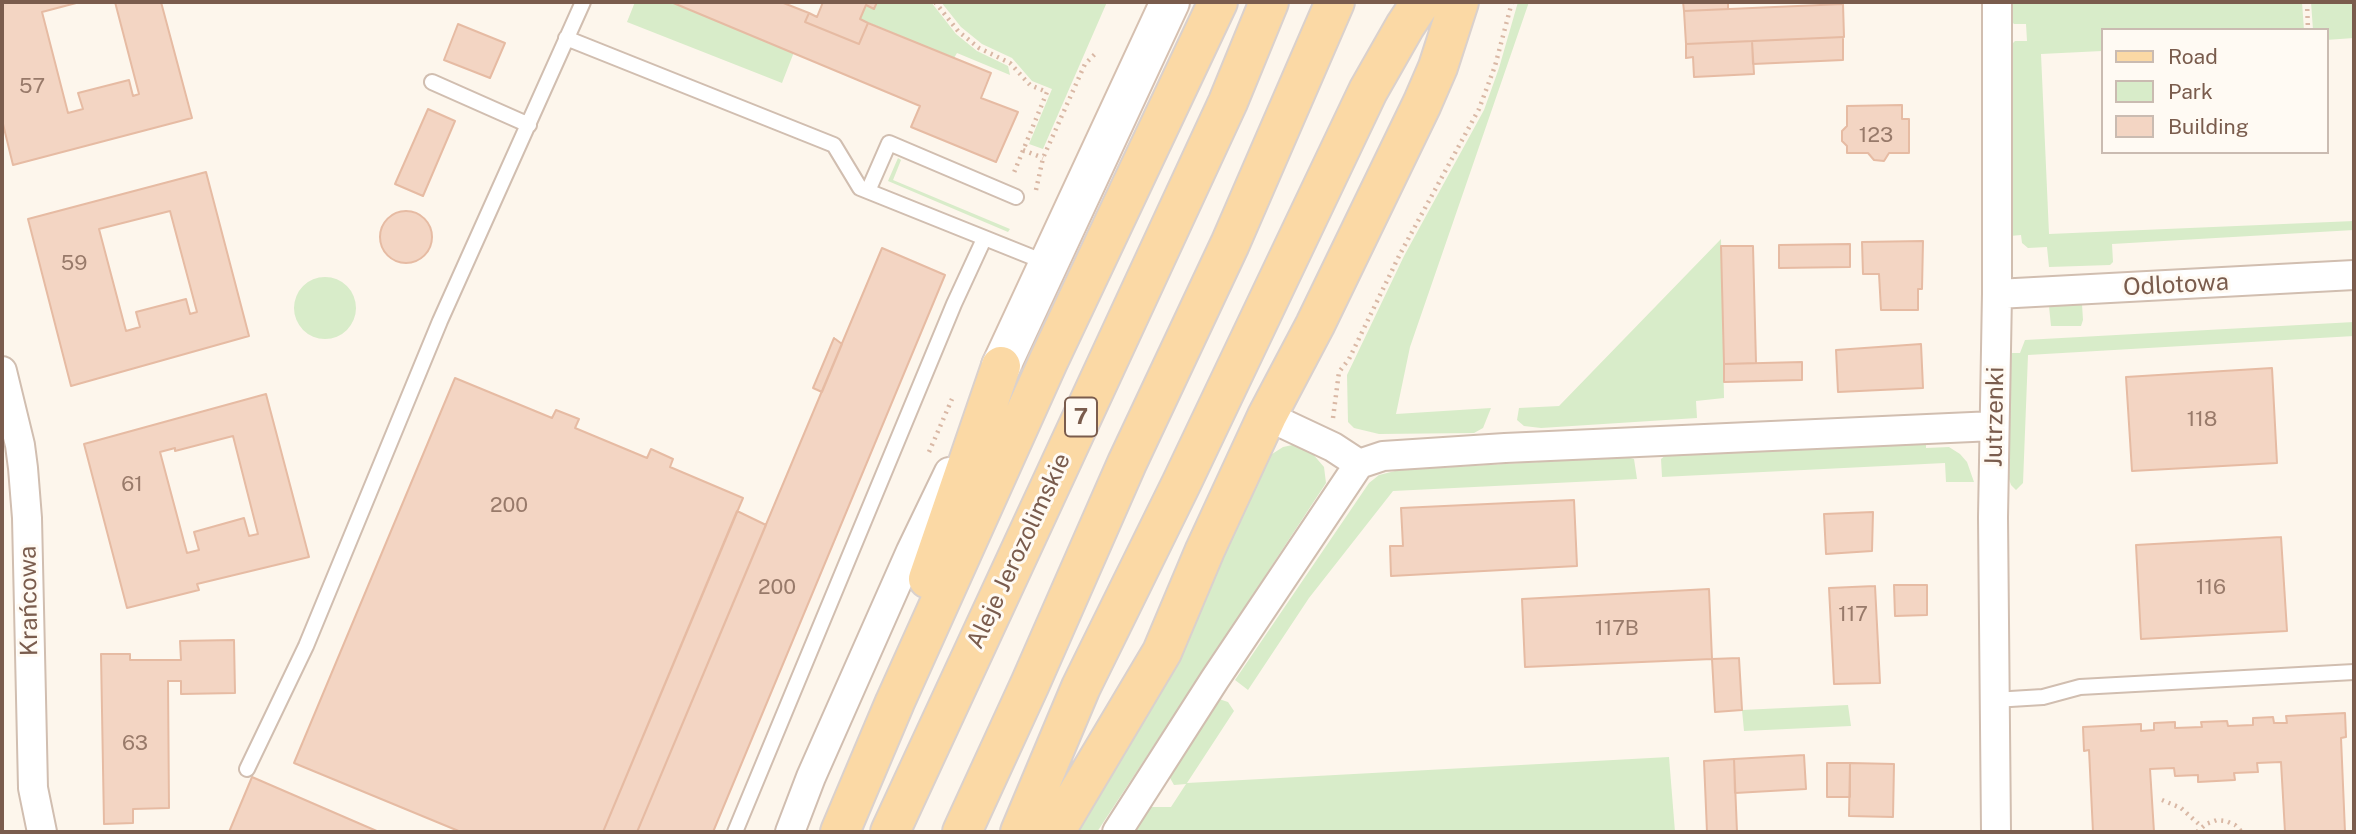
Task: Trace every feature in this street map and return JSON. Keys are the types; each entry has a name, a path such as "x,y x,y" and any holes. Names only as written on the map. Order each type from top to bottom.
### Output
{"main road":[{"path":"895,702 931,567 1001,366 1170,2"},
{"path":"841,832 895,702 1048,362 1218,2"},
{"name":"Aleje Jerozolimskie","path":"890,832 1228,102 1269,2"},
{"path":"962,832 1127,463 1230,244 1335,2"},
{"path":"1020,832 1081,687 1181,484 1368,90 1421,2"},
{"path":"1055,832 1161,652 1268,416 1422,104 1438,67 1459,2"}],"street":[{"name":"Jutrzenki","path":"1996,832 1994,426 1997,2"},
{"name":"Odlotowa","path":"1997,294 2354,275"},
{"path":"790,832 811,777 911,551 1001,366"},
{"name":"Krańcowa","path":"2,371 20,445 13,469 27,518 33,788 42,832"},
{"path":"1268,416 1333,447 1359,464"},
{"path":"1117,832 1359,464 1383,456 1493,448 1994,426"}],"lane":[{"path":"247,769 306,646 440,321 583,2"},
{"path":"566,38 834,145 860,188 1048,264"},
{"path":"432,82 529,125"},
{"path":"868,191 889,143 1011,195"},
{"path":"735,832 984,239"},
{"path":"1994,700 2043,698 2080,687 2354,672"}],"path":[{"path":"935,2 958,31 969,40 1010,63 1030,85 1047,92 1023,150 1011,195"},
{"path":"1333,447 1334,404 1339,372 1349,359 1400,254 1479,109 1495,66 1512,2"},
{"path":"2307,2 2308,28"},
{"path":"1034,199 1043,158 1085,64 1095,54"},
{"path":"1023,150 1043,158"},
{"path":"2162,800 2180,808 2202,827"},
{"path":"2197,832 2217,820 2235,825 2242,832"}],"green space":[{"path":"635,2 671,2 794,52 782,83 627,22"},
{"path":"877,2 931,2 956,34 977,51 1008,66 1010,75 957,53 954,58 860,19 866,5 874,9"},
{"path":"941,2 1107,2 1043,149 1029,144 1052,89 1032,81 1012,58 982,44 961,27"},
{"path":"1518,2 1529,2 1410,347 1396,414 1491,408 1483,428 1474,433 1379,434 1354,428 1348,422 1347,375 1404,256 1484,110"},
{"path":"2011,2 2302,2 2304,28 2100,28 2100,51 2041,54 2049,234 2354,221 2354,230 2112,244 2113,262 2110,265 2049,267 2047,247 2028,248 2022,243 2021,235 2010,236 2010,46 2015,41 2027,41 2026,24 2014,24 2010,20"},
{"path":"2311,2 2354,2 2354,38 2328,40 2328,28 2313,28"},
{"path":"898,158 901,160 893,180 1010,229 1008,232 888,181"},
{"path":"1721,239 1724,398 1696,401 1697,418 1541,428 1524,426 1517,420 1519,408 1559,406"},
{"path":"325,277 347,286 356,308 347,330 325,339 303,330 294,308 303,286"},
{"path":"2082,304 2081,326 2051,326 2049,306"},
{"path":"2354,322 2354,336 2028,355 2023,483 2016,490 2011,485 2010,353 2020,353 2025,340"},
{"path":"1926,442 1926,448 1949,447 1960,454 1967,462 1974,482 1946,482 1945,463 1662,477 1661,459 1666,455"},
{"path":"1297,444 1312,453 1324,467 1326,483 1097,832 1070,832 1269,456 1283,447"},
{"path":"1627,457 1634,459 1637,479 1393,491 1309,598 1248,690 1235,680 1369,483 1379,475 1399,470"},
{"path":"1219,699 1228,702 1234,711 1187,783 1669,757 1675,832 1133,832 1151,807 1171,807 1186,784 1174,785 1170,778 1172,771"},
{"path":"1848,705 1851,726 1744,731 1742,710"}],"building":[{"path":"2,2 80,2 42,12 68,113 83,109 78,93 129,80 133,96 139,94 115,2 161,2 192,118 13,165 2,120"},
{"path":"671,2 781,2 809,13 805,22 859,44 868,23 991,73 981,98 1018,112 996,162 911,127 920,106"},
{"path":"823,2 877,2 874,9 866,5 860,19 868,23 859,44 805,22 809,13 817,17"},
{"path":"1683,2 1728,2 1728,9 1684,11"},
{"path":"1843,4 1844,37 1686,44 1684,11"},
{"path":"458,24 505,43 490,78 444,60"},
{"path":"1843,37 1843,60 1753,64 1752,41"},
{"path":"1752,41 1754,74 1694,77 1693,57 1686,58 1686,44"},
{"path":"1902,105 1902,119 1909,119 1909,153 1889,153 1884,161 1874,160 1868,153 1847,153 1847,146 1842,141 1842,131 1847,126 1847,106"},
{"path":"428,109 455,121 423,196 395,184"},
{"path":"206,172 249,336 71,386 28,219","holes":["170,211 197,312 190,314 186,299 136,312 140,327 126,331 99,229"]},
{"path":"406,211 425,218 432,237 425,256 406,263 387,256 380,237 387,218"},
{"path":"1923,241 1922,289 1918,289 1918,310 1881,310 1879,274 1863,274 1862,242"},
{"path":"1850,244 1850,267 1779,268 1779,245"},
{"path":"1721,246 1753,246 1756,363 1724,364"},
{"path":"882,248 945,275 713,832 637,832"},
{"path":"834,338 842,344 822,392 813,388"},
{"path":"1921,344 1923,388 1838,392 1836,350"},
{"path":"1802,362 1802,380 1724,382 1724,364"},
{"path":"2272,368 2277,463 2132,471 2126,377"},
{"path":"455,378 552,418 556,410 579,419 575,428 647,458 651,449 673,459 670,467 743,498 603,832 461,832 294,763"},
{"path":"266,394 309,557 197,584 199,590 127,608 84,444","holes":["233,436 258,534 249,536 244,518 194,532 199,550 187,553 160,452 175,448 175,451"]},
{"path":"1574,500 1577,566 1391,576 1390,546 1403,546 1401,508"},
{"path":"737,511 766,525 637,832 603,832"},
{"path":"1873,512 1872,551 1826,554 1824,514"},
{"path":"2281,537 2287,631 2141,639 2136,545"},
{"path":"1894,585 1927,585 1927,615 1895,616"},
{"path":"1875,586 1880,683 1834,684 1829,588"},
{"path":"1709,589 1712,659 1525,667 1522,599"},
{"path":"234,640 235,693 181,694 181,681 168,681 169,808 133,809 133,823 104,824 101,654 130,654 130,660 181,660 180,641"},
{"path":"1739,658 1742,710 1715,712 1712,659"},
{"path":"2345,713 2346,737 2341,738 2345,832 2285,832 2281,762 2257,763 2258,772 2234,773 2235,780 2198,782 2198,775 2175,776 2174,768 2150,769 2154,832 2093,832 2089,750 2084,751 2083,727 2141,724 2141,731 2154,730 2154,723 2175,722 2175,728 2202,727 2201,722 2227,721 2228,726 2253,725 2253,718 2273,717 2274,723 2287,723 2286,716"},
{"path":"1804,755 1806,789 1735,793 1734,759"},
{"path":"1734,759 1737,832 1707,832 1704,761"},
{"path":"1827,763 1850,763 1850,797 1827,797"},
{"path":"1850,763 1894,764 1893,817 1849,816"},
{"path":"252,777 379,832 229,832"}]}
